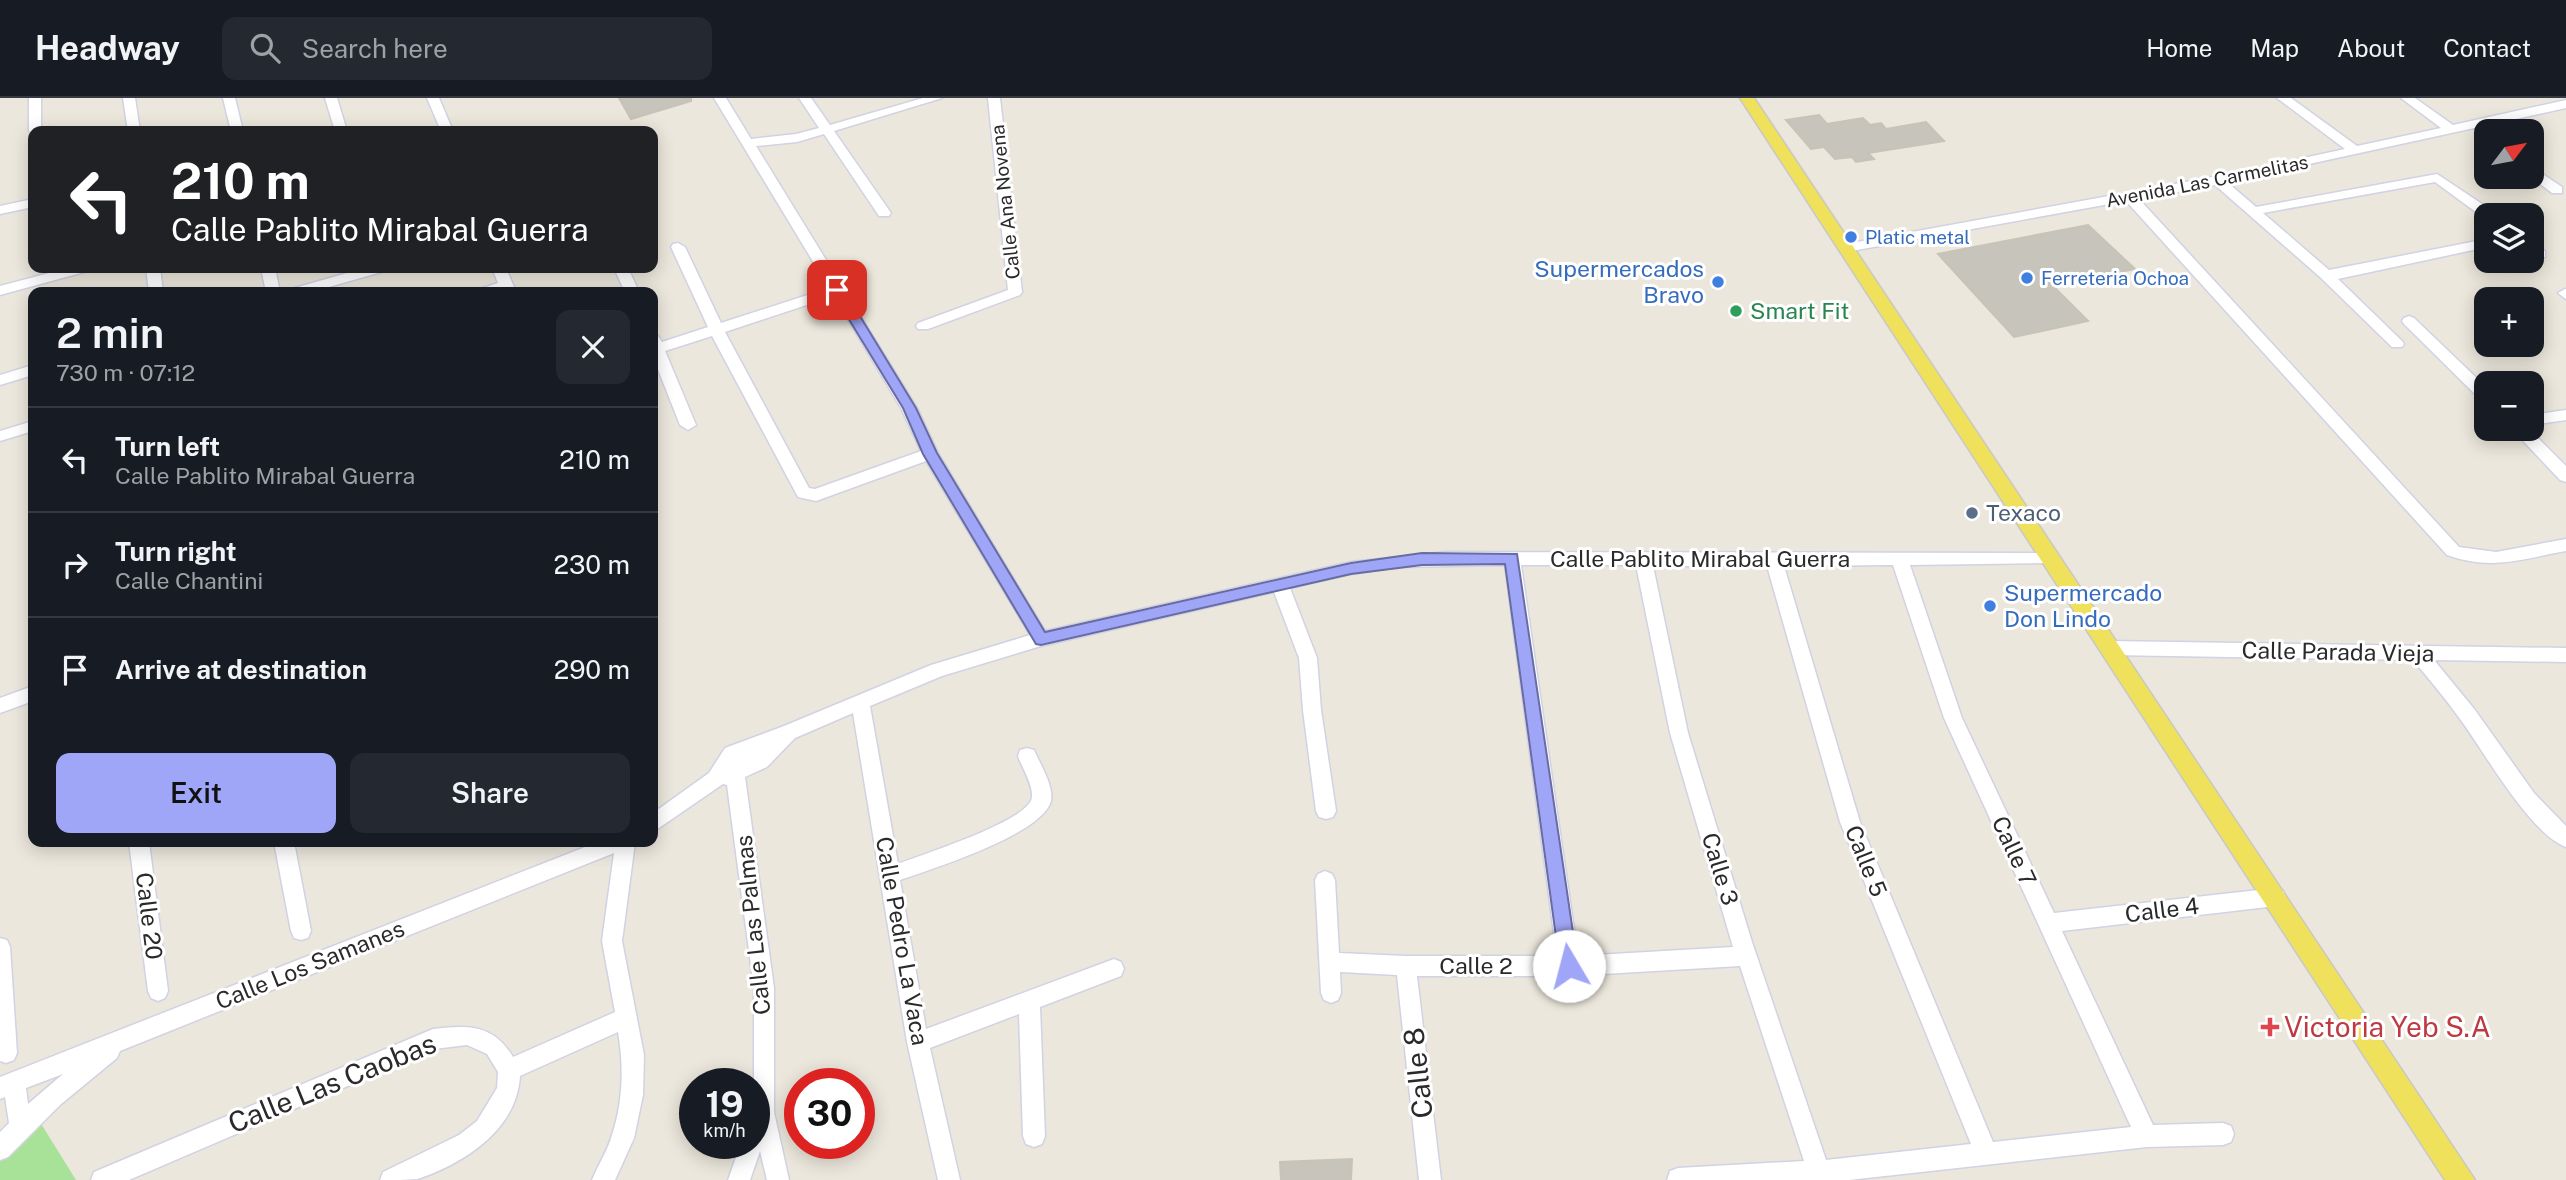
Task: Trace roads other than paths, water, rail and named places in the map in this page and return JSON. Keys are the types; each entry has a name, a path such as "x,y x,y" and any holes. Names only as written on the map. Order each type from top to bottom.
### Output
{"main road":[{"path":"1747,98 2461,1180"}],"street":[{"path":"34,126 35,98"},
{"path":"129,98 133,126"},
{"path":"229,98 236,126"},
{"path":"331,98 339,126"},
{"path":"433,98 445,126"},
{"path":"720,98 909,408 930,454 1041,639"},
{"path":"805,98 884,213"},
{"path":"748,143 797,138 914,101 936,98"},
{"name":"Calle Ana Novena","path":"923,326 1015,292 994,98"},
{"path":"2283,98 2356,151"},
{"path":"2407,98 2452,130"},
{"path":"2526,98 2559,108"},
{"name":"Avenida Las Carmelitas","path":"1846,248 2221,179 2559,108"},
{"path":"758,159 797,138"},
{"path":"2255,211 2437,178 2474,204"},
{"path":"2221,179 2397,344"},
{"path":"2544,180 2557,190"},
{"path":"2129,196 2453,551 2478,560 2513,558 2566,545"},
{"path":"0,210 28,204"},
{"path":"2325,274 2334,275 2474,246"},
{"path":"678,247 716,330 804,493 816,495 930,454"},
{"path":"0,290 64,273"},
{"path":"314,287 362,273"},
{"path":"658,343 716,330 837,290"},
{"path":"2409,321 2474,384"},
{"path":"658,351 688,425"},
{"path":"0,380 28,372"},
{"path":"2544,418 2566,415"},
{"path":"0,436 28,428"},
{"path":"2532,441 2566,476"},
{"name":"Calle Pablito Mirabal Guerra","path":"728,769 760,761 788,733 937,670 1041,639 1280,584 1398,561 1512,558 1774,560 2050,557"},
{"path":"1512,558 1569,966"},
{"name":"Calle 7","path":"1899,558 1953,718 2147,1136"},
{"name":"Calle 3","path":"1643,560 1679,733 1747,956 1819,1172"},
{"name":"Calle 5","path":"1774,560 1850,822 1986,1153"},
{"path":"1280,584 1308,658 1312,710 1326,811"},
{"name":"Calle Parada Vieja","path":"2111,648 2566,655"},
{"path":"2418,653 2477,726 2499,762 2538,811 2566,838"},
{"path":"0,706 28,695"},
{"name":"Calle Pedro La Vaca","path":"860,701 918,1042 949,1180"},
{"path":"891,875 990,837 1036,812 1041,804 1041,796 1027,756"},
{"path":"658,820 728,769"},
{"name":"Calle Las Palmas","path":"728,769 764,988 763,1068"},
{"name":"Calle 20","path":"140,847 158,991"},
{"path":"285,847 301,932"},
{"name":"Calle Los Samanes","path":"7,1085 607,847"},
{"path":"603,1180 623,1138 632,1095 633,1055 612,941 624,847"},
{"path":"1325,880 1331,993"},
{"name":"Calle 4","path":"2048,923 2276,897"},
{"path":"0,947 6,1053"},
{"name":"Calle 2","path":"1330,962 1406,966 1569,966 1747,956"},
{"name":"Calle 8","path":"1406,966 1430,1180"},
{"path":"918,1042 1114,969"},
{"path":"1029,1000 1034,1136"},
{"path":"391,1180 467,1143 485,1129 508,1091 509,1070 627,1017"},
{"name":"Calle Las Caobas","path":"102,1180 433,1039 467,1035 478,1039 495,1047 509,1070"},
{"path":"0,1149 66,1084 127,1038"},
{"path":"7,1085 21,1126"},
{"path":"1678,1180 1819,1172 2147,1136 2223,1134"},
{"path":"770,1144 778,1180"},
{"path":"739,1180 746,1159"}],"place":[{"name":"Platic metal","path":"1851,237"},
{"name":"Ferreteria Ochoa","path":"2027,278"},
{"name":"Supermercados Bravo","path":"1718,282"},
{"name":"Smart Fit","path":"1736,311"},
{"name":"Texaco","path":"1972,513"},
{"name":"Supermercado Don Lindo","path":"1990,606"},
{"name":"Victoria Yeb S.A","path":"2270,1027"}]}
